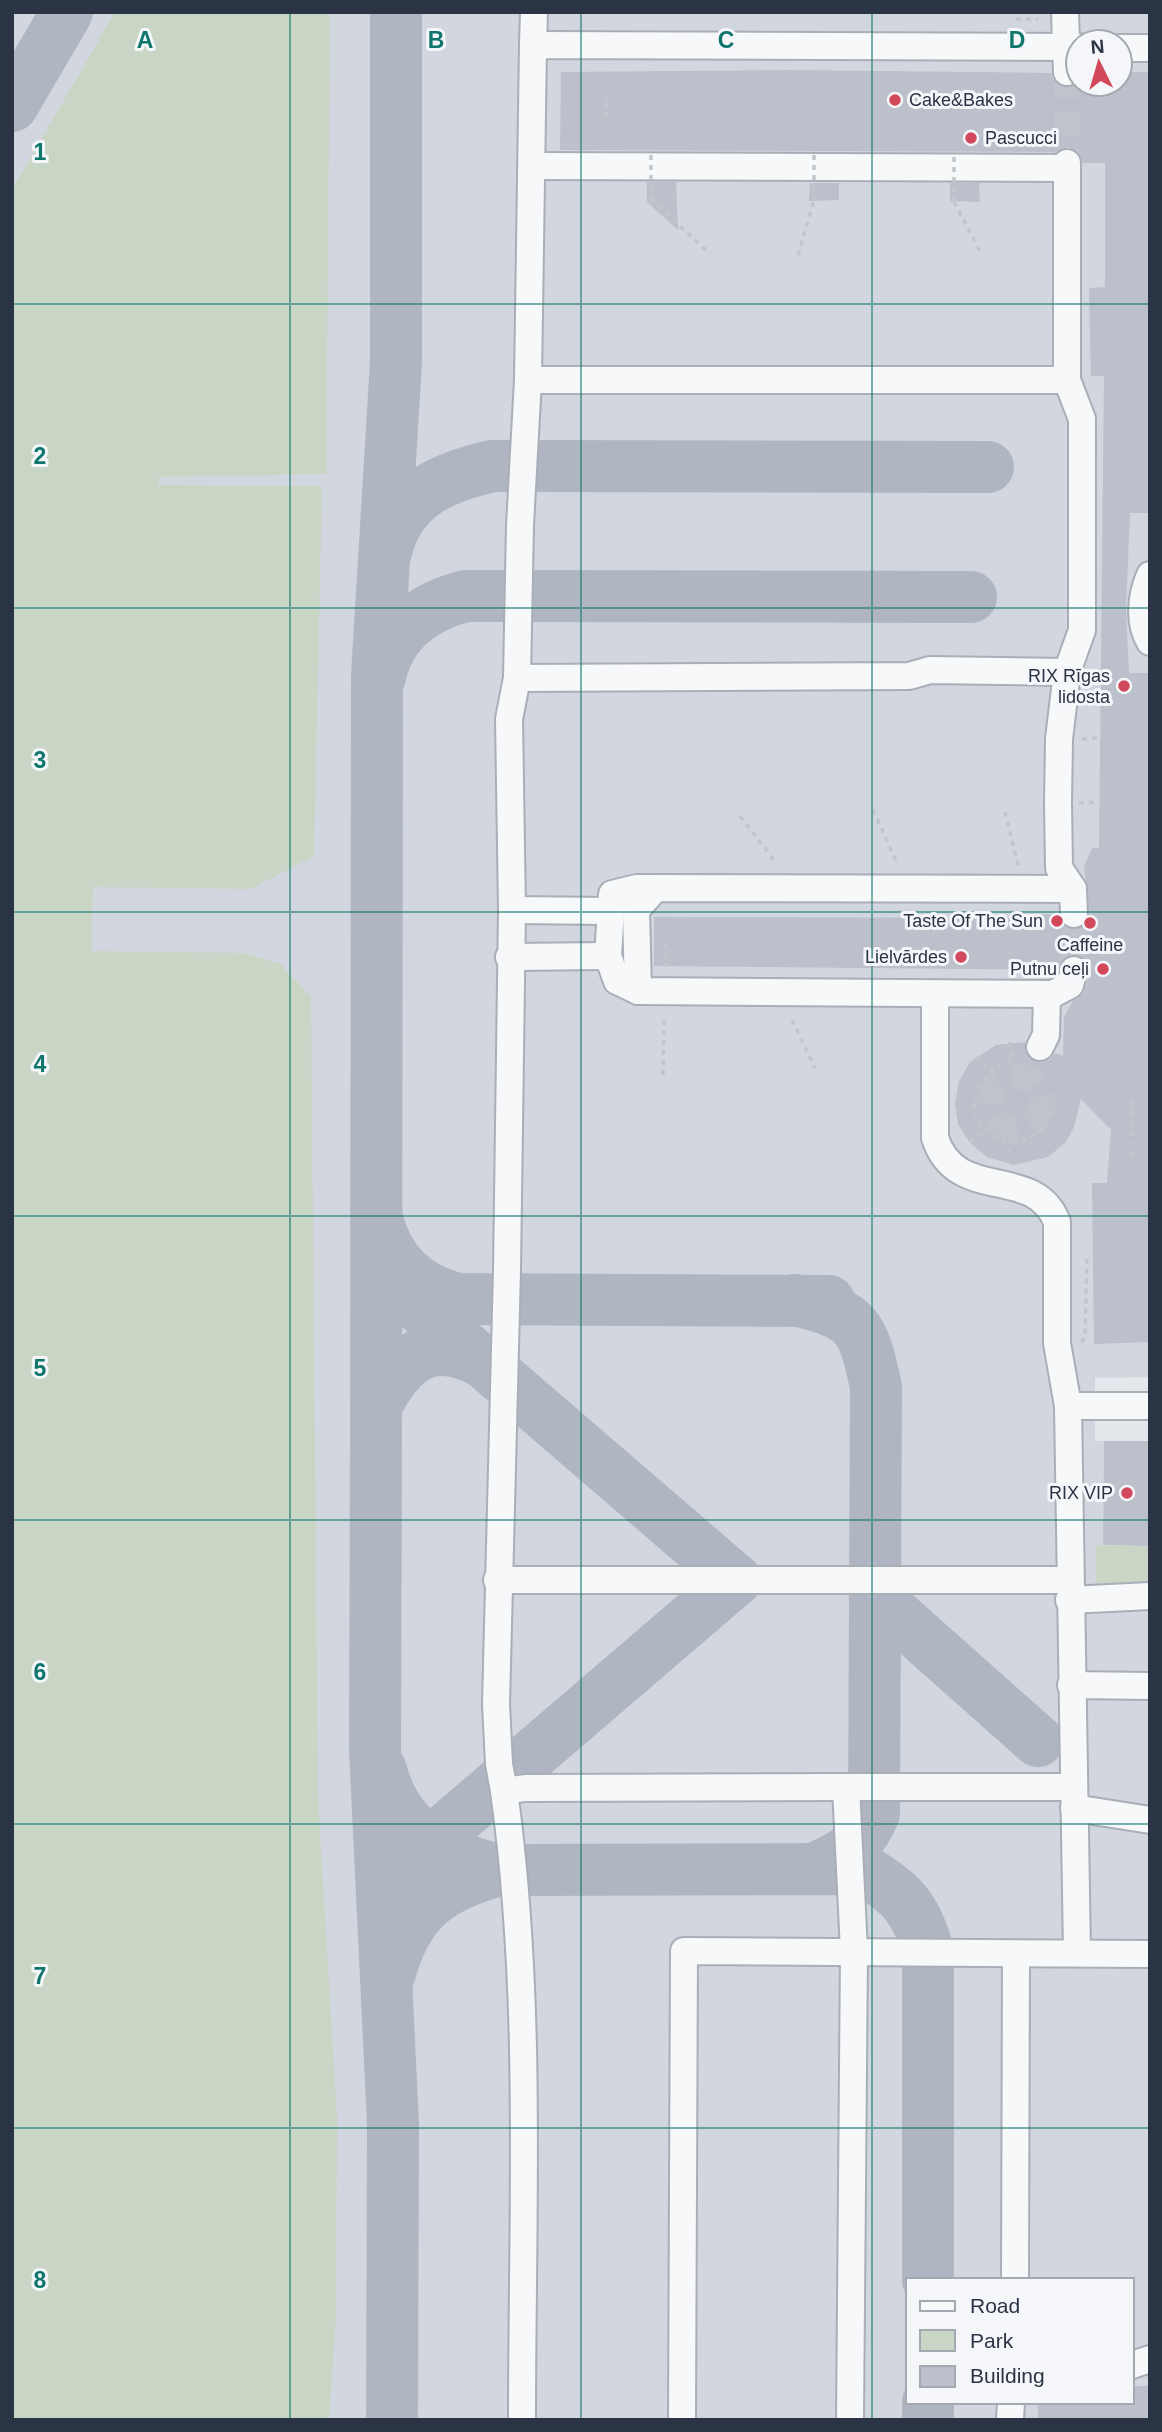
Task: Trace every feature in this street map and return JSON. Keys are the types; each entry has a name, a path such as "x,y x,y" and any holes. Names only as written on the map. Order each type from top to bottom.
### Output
{"lane":[{"path":"522,2420 523,2019 514,1869 505,1791 499,1764 497,1580 507,1270 509,957 512,910 509,719 517,678 520,525 528,380 534,12"},
{"path":"533,45 1064,56"},
{"path":"532,166 1067,165 1066,380 1082,419 1082,630 1067,672 1059,739 1059,868 1073,902 653,891 637,888 612,894 608,956 617,981 638,991 1047,994 1062,991 1070,985 1074,970"},
{"path":"528,380 1066,380"},
{"path":"1150,575 1143,592 1143,630 1150,642"},
{"path":"517,678 909,676 930,670 1067,672"},
{"path":"638,991 636,911 653,891"},
{"path":"512,910 610,911"},
{"path":"509,957 608,956"},
{"path":"935,994 935,1138 941,1155 954,1169 1035,1194 1052,1210 1057,1222 1057,1343 1068,1406 1077,1953"},
{"path":"1040,1047 1046,1035 1047,994"},
{"path":"1068,1406 1150,1406"},
{"path":"497,1580 1069,1590 1147,1602"},
{"path":"1071,1685 1150,1686"},
{"path":"505,1791 525,1787 846,1787 1073,1798 1150,1820"},
{"path":"846,1787 854,1951 850,2420"},
{"path":"682,2420 684,1951 1150,1954"},
{"path":"1015,2278 1016,1954"}],"path":[{"path":"1016,19 1038,19"},
{"path":"606,96 606,117"},
{"path":"798,255 814,200 814,154"},
{"path":"651,155 651,200 710,254"},
{"path":"954,156 954,202 982,255"},
{"path":"1076,739 1098,738"},
{"path":"1077,803 1098,802"},
{"path":"873,810 898,865"},
{"path":"1005,812 1018,865"},
{"path":"740,816 778,864"},
{"path":"665,943 665,967"},
{"path":"663,1075 664,1017"},
{"path":"792,1020 815,1068"},
{"path":"1010,1042 1012,1061 988,1071 975,1094 974,1107 985,1128 998,1138 1010,1142 1036,1136 1053,1116 1055,1102"},
{"path":"977,1056 988,1071"},
{"path":"1131,1156 1132,1094"},
{"path":"970,1143 985,1128"},
{"path":"1007,1163 1010,1142"}],"shaded area":[{"name":"RIX Rīgas lidosta","path":"12,12 1150,12 1150,1377 1095,1378 1095,1441 1104,1441 1103,1545 1097,1545 1096,1583 1150,1584 1150,2420 12,2420"}],"green space":[{"path":"115,12 330,12 326,474 159,477 158,485 322,486 314,856 251,889 93,887 91,951 245,953 280,964 311,996 318,1799 337,2118 336,2316 329,2420 12,2420 12,190"},
{"path":"1096,1545 1150,1546 1150,1584 1096,1583"}],"building":[{"name":"RIX Rīgas lidosta","path":"789,70 1051,73 1054,81 1064,86 1064,98 1134,98 1134,72 1150,72 1150,513 1130,513 1126,609 1129,673 1150,673 1150,1342 1094,1344 1092,1183 1107,1183 1111,1130 1081,1099 1074,1127 1066,1142 1048,1157 1014,1165 987,1157 970,1143 958,1124 955,1103 959,1081 970,1062 996,1045 1025,1042 1027,1056 1040,1063 1049,1060 1055,1053 1063,1056 1064,1017 1073,1001 1083,994 1091,970 1085,958 1069,955 1062,959 1058,970 654,966 654,917 1013,918 1013,915 1058,914 1061,923 1074,930 1083,927 1090,914 1084,866 1092,848 1099,848 1104,376 1091,376 1089,288 1105,287 1105,163 1083,163 1080,155 1068,147 1056,152 560,150 561,72"},
{"path":"647,182 676,182 678,230 647,202"},
{"path":"810,183 839,183 839,200 809,201"},
{"path":"950,183 979,183 980,202 950,201"},
{"name":"RIX VIP","path":"1104,1441 1150,1441 1150,1546 1103,1545"},
{"path":"1134,2386 1150,2386 1150,2420 1038,2420 1038,2404 1134,2404"}],"taxiway":[{"path":"12,106 67,12"},
{"path":"392,2420 393,2124 375,1749 377,675 396,362 396,12"},
{"path":"386,552 392,532 412,503 441,483 493,466 988,467"},
{"path":"380,677 391,647 411,623 436,607 466,596 971,597"},
{"path":"377,1219 388,1248 406,1271 429,1288 459,1299 829,1301"},
{"path":"795,1300 832,1311 854,1326 867,1349 876,1387 874,1814 857,1843 835,1859 813,1869"},
{"path":"376,1406 396,1375 419,1355 447,1350 483,1362 423,1311"},
{"path":"408,1866 419,1852 736,1580 483,1362"},
{"path":"872,1579 886,1606 1038,1741"},
{"path":"381,1770 397,1809 424,1838 459,1858 479,1865 500,1870 861,1869 896,1893 912,1912 928,1952 928,2278"},
{"path":"390,1973 406,1933 416,1917 429,1904 459,1884 500,1870"},
{"path":"928,2404 928,2420"}],"tunnel":[{"path":"1067,98 1067,163"},
{"path":"1074,914 1074,970"},
{"path":"1016,1076 1026,1078 1034,1084 1040,1092 1042,1102 1040,1112 1034,1120 1026,1126 1016,1128 1006,1126 998,1120 992,1112 990,1102 992,1092 998,1084 1006,1078 1016,1076"}],"place":[{"name":"Cake&Bakes","path":"895,100"},
{"name":"Pascucci","path":"971,138"},
{"name":"RIX Rīgas lidosta","path":"1124,686"},
{"name":"Taste Of The Sun","path":"1057,921"},
{"name":"Caffeine","path":"1090,923"},
{"name":"Lielvārdes","path":"961,957"},
{"name":"Putnu ceļi","path":"1103,969"},
{"name":"RIX VIP","path":"1127,1493"}]}
